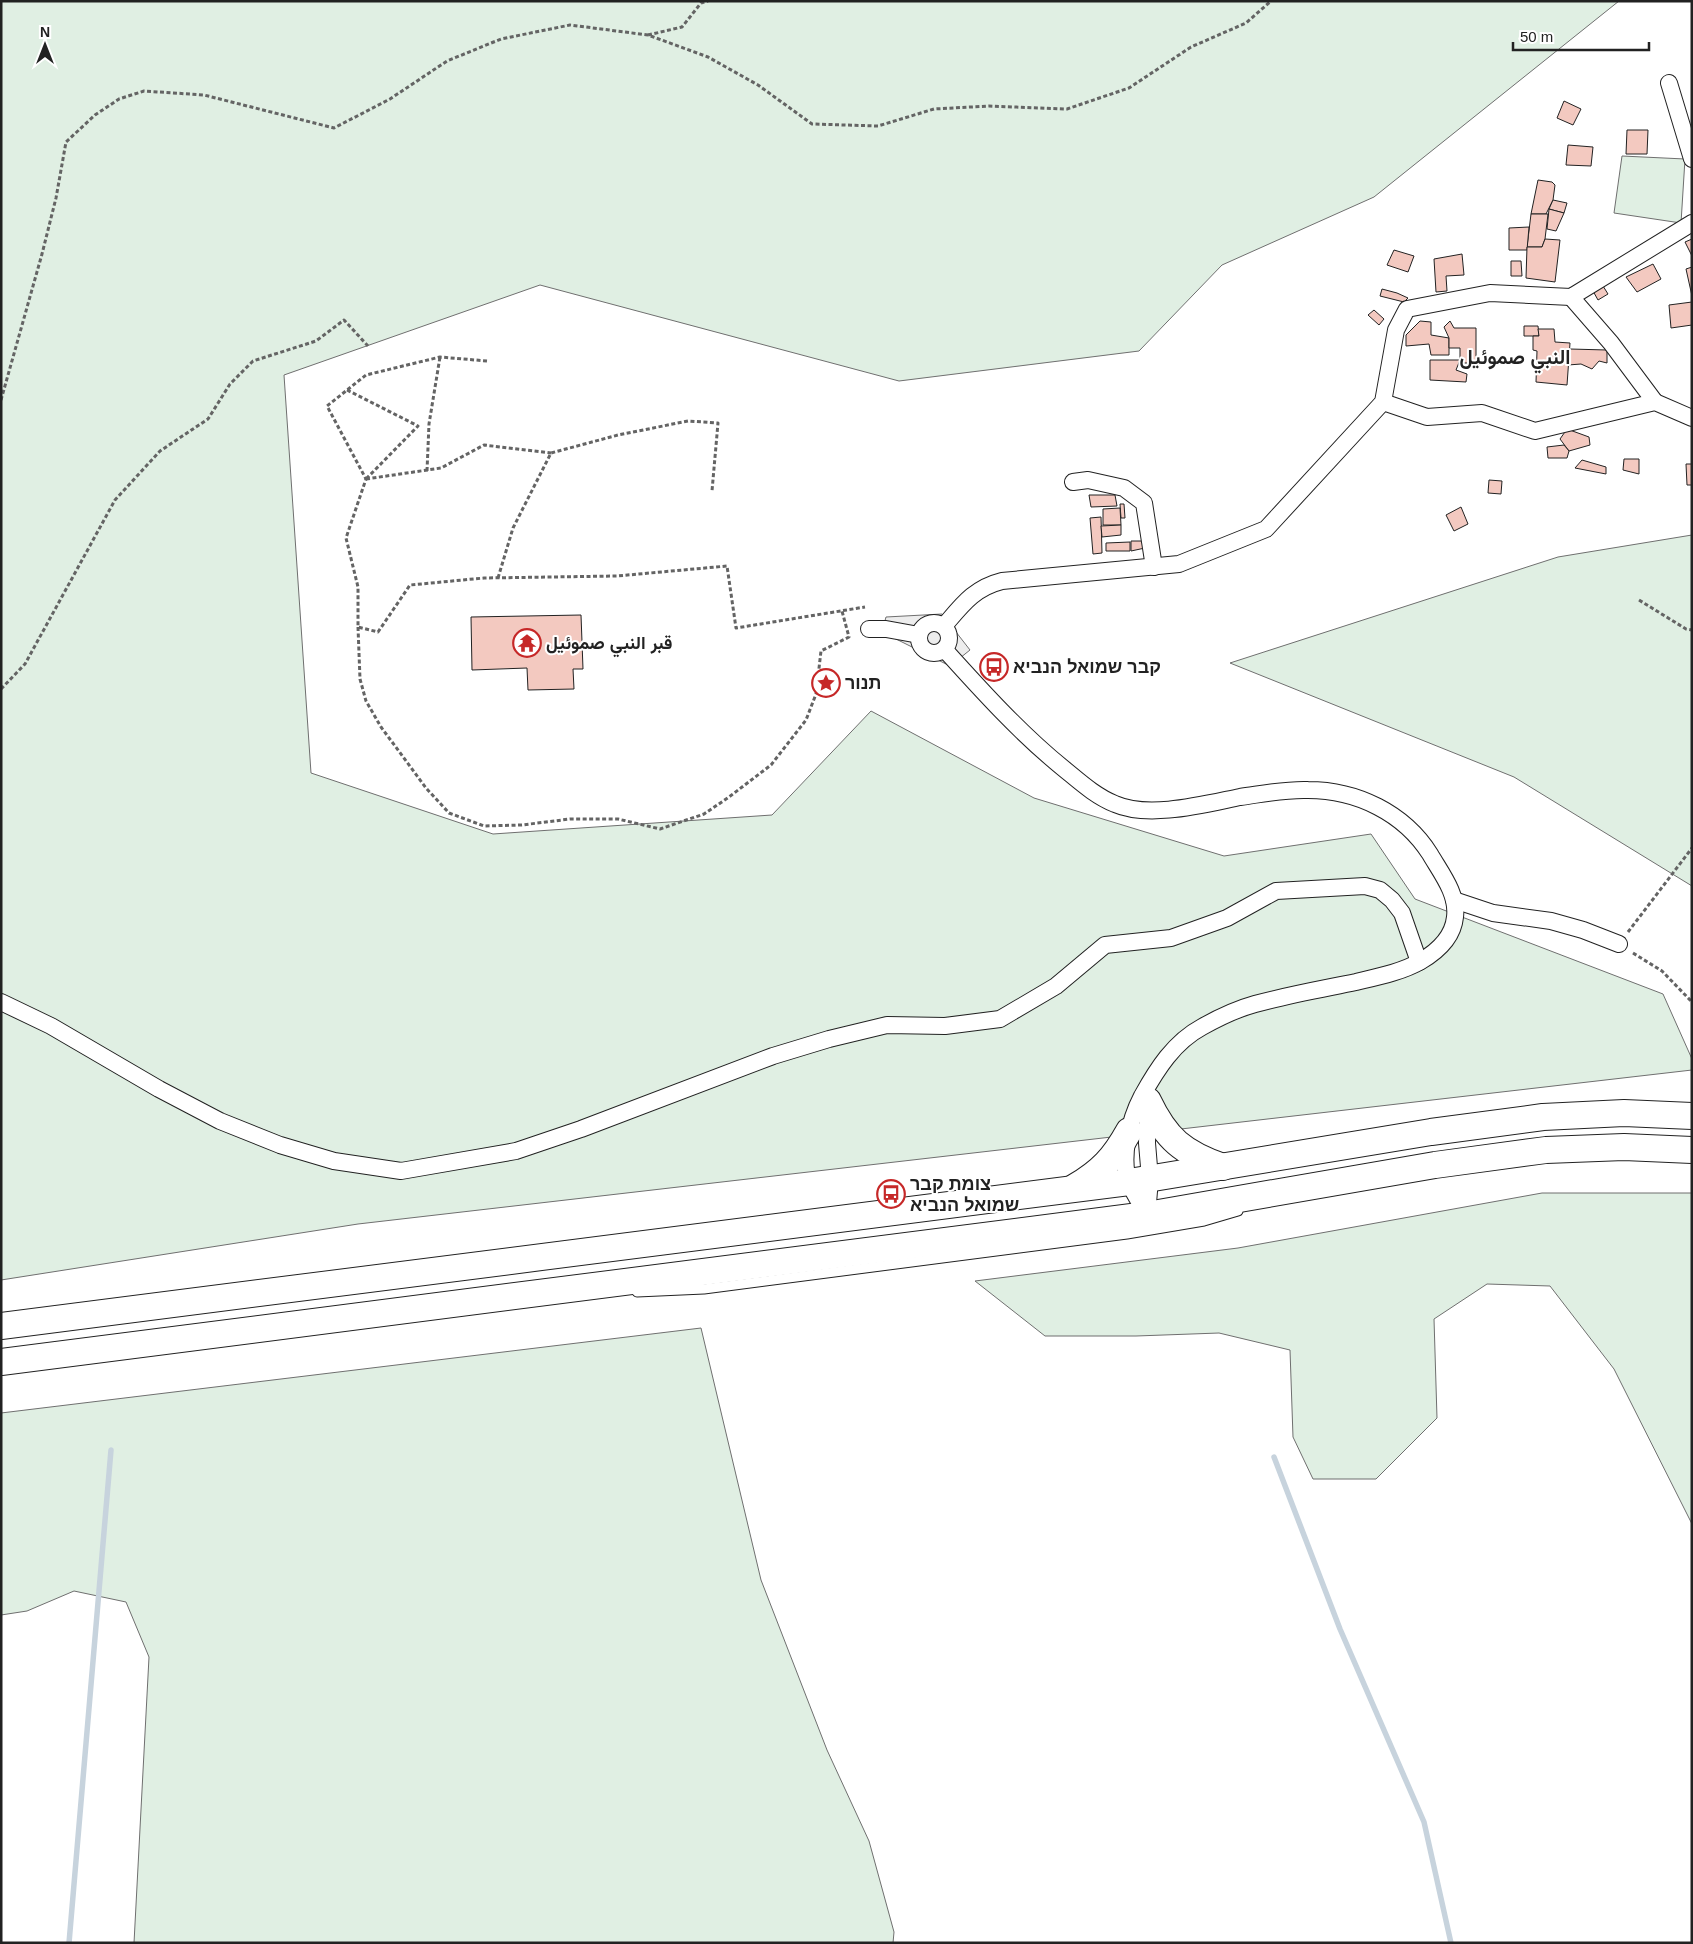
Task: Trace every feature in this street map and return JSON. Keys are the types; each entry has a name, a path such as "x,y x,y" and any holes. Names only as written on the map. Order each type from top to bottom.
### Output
{"main road":[{"path":"1150,1090 1158,1121 1170,1136 1185,1149 1202,1159 1223,1167"},
{"path":"1,1326 1071,1190 1431,1132 1543,1117 1624,1113 1692,1116"},
{"path":"1071,1190 1108,1164 1129,1131"},
{"path":"1,1362 1146,1215 1435,1165 1546,1150 1624,1147 1692,1150"}],"street":[{"path":"1669,83 1692,159"},
{"path":"944,626 965,601 977,591 990,584 1002,581 1179,564 1266,530 1383,402 1396,330 1406,309 1490,293 1571,298 1692,223"},
{"path":"1571,298 1611,343 1656,402 1692,418"},
{"path":"1383,402 1427,417 1482,414 1535,431 1656,402"},
{"path":"1073,482 1088,480 1124,488 1144,503 1154,567"},
{"path":"934,623 944,626 950,636 949,644 945,650 937,654 928,653 919,644 921,630 934,623"},
{"path":"869,629 886,629 919,635"},
{"path":"945,650 1042,751 1086,787 1116,805 1141,809 1170,810 1307,789 1356,797 1401,820 1421,839 1447,882 1454,900 1455,917 1452,931 1444,944 1419,962 1375,977 1252,1005 1201,1027 1183,1040 1169,1054 1150,1090 1140,1099 1129,1131 1126,1163 1140,1180"},
{"path":"1,1002 51,1026 121,1068 220,1121 280,1146 334,1161 401,1171 516,1151 581,1129 773,1056 829,1038 887,1025 945,1026 1000,1019 1056,986 1105,945 1171,938 1226,918 1276,891 1365,886 1380,890 1392,900 1402,913 1419,962"},
{"path":"1454,900 1494,913 1551,921 1584,930 1619,944"},
{"path":"1146,1215 1140,1180 1147,1143 1150,1090"}],"lane":[{"path":"552,1292 704,1289 1127,1234 1204,1221 1232,1213 1299,1188"}],"path":[{"path":"648,35 682,27 701,3 708,1"},
{"path":"1,400 24,322 56,198 66,142 95,115 119,99 144,91 204,95 334,128 390,99 447,61 501,39 570,25 648,35 708,57 758,85 812,124 878,126 934,109 989,106 1066,109 1129,88 1191,48 1246,23 1271,1"},
{"path":"1,689 25,664 115,500 160,451 208,419 230,384 253,361 316,341 344,320 368,346"},
{"path":"366,478 327,406 366,375 440,356 487,361"},
{"path":"428,471 429,424 440,356"},
{"path":"347,390 418,426 366,478 346,538 358,587 360,679 366,702 381,727 405,757 426,788 449,813 484,826 522,825 570,819 618,819 660,829 704,814 771,765 806,720 816,694 821,651 849,637 842,611"},
{"path":"366,478 441,468 484,445 551,453 618,435 688,421 718,423 712,492"},
{"path":"498,578 513,528 551,453"},
{"path":"358,627 378,632 410,585 484,578 617,576 726,566 736,628 865,607"},
{"path":"1638,600 1686,630 1692,630"},
{"path":"1692,848 1619,944 1662,971 1692,1002"}],"green space":[{"path":"1,1 1619,1 1374,197 1222,265 1139,351 899,381 540,285 284,375 311,773 493,834 772,815 871,711 1034,798 1224,856 1371,834 1415,899 1663,994 1692,1059 1692,1070 358,1224 1,1280"},
{"path":"1622,156 1685,159 1681,223 1614,213"},
{"path":"1692,535 1692,886 1514,777 1230,663 1558,557"},
{"path":"1542,1193 1692,1193 1692,1524 1614,1369 1550,1286 1487,1284 1434,1319 1437,1418 1376,1479 1313,1479 1293,1437 1290,1350 1219,1333 1136,1336 1045,1336 975,1281 1238,1248"},
{"path":"701,1328 761,1580 827,1750 869,1841 894,1932 893,1943 134,1943 149,1657 126,1602 74,1591 27,1611 1,1615 1,1413"}],"shaded area":[{"path":"942,614 970,650 950,666 882,632 886,617"}],"building":[{"path":"1564,101 1581,109 1573,125 1557,118"},
{"path":"1627,130 1648,130 1647,154 1626,154"},
{"path":"1568,145 1593,147 1591,166 1566,165"},
{"path":"1538,180 1552,182 1555,185 1553,200 1546,214 1531,214"},
{"path":"1553,200 1567,203 1564,213 1549,209"},
{"path":"1549,209 1564,213 1556,231 1547,229"},
{"path":"1531,214 1548,214 1545,239 1542,247 1527,247"},
{"path":"1529,227 1527,250 1509,250 1509,228"},
{"path":"1545,239 1560,240 1555,282 1526,278 1527,247 1542,247"},
{"path":"1692,239 1692,256 1685,242"},
{"path":"1394,250 1414,256 1408,272 1387,265"},
{"path":"1462,254 1464,275 1446,276 1447,291 1436,292 1434,259"},
{"path":"1511,261 1521,261 1522,276 1511,276"},
{"path":"1653,264 1661,279 1637,292 1626,277"},
{"path":"1692,267 1692,296 1686,269"},
{"path":"1603,286 1608,294 1598,300 1593,291"},
{"path":"1382,289 1408,298 1404,302 1380,296"},
{"path":"1692,302 1692,325 1671,328 1669,305"},
{"path":"1374,310 1384,319 1379,325 1368,315"},
{"path":"1420,321 1431,322 1431,335 1449,338 1449,355 1431,355 1429,344 1406,346 1406,335"},
{"path":"1450,321 1454,328 1476,328 1476,363 1460,363 1460,348 1449,348 1449,338 1444,327"},
{"path":"1524,326 1538,326 1539,336 1524,336"},
{"path":"1538,329 1554,329 1555,342 1570,343 1567,385 1536,382 1537,351 1533,350 1533,336 1539,336"},
{"path":"1570,349 1607,350 1607,363 1599,361 1592,369 1581,364 1568,365"},
{"path":"1430,360 1460,360 1456,370 1467,374 1466,382 1430,380"},
{"path":"1567,429 1589,437 1590,445 1569,451 1560,439"},
{"path":"1564,445 1569,451 1567,458 1548,458 1547,447"},
{"path":"1624,459 1639,459 1639,474 1623,470"},
{"path":"1582,460 1606,467 1606,474 1575,468"},
{"path":"1686,464 1692,464 1692,485 1687,485"},
{"path":"1489,480 1502,481 1501,494 1488,493"},
{"path":"1089,495 1115,495 1117,506 1091,507"},
{"path":"1120,504 1124,504 1125,518 1121,518"},
{"path":"1461,507 1468,524 1454,531 1446,515"},
{"path":"1120,508 1121,525 1103,525 1103,509"},
{"path":"1101,517 1102,553 1093,554 1090,518"},
{"path":"1121,525 1121,535 1102,537 1101,526"},
{"path":"1131,541 1144,541 1145,548 1131,551"},
{"path":"1130,542 1130,551 1106,551 1106,543"},
{"name":"قبر النبي صموئيل","path":"581,615 583,669 573,669 574,689 528,690 527,668 472,670 471,617"}],"waterway":[{"path":"69,1943 111,1450"},
{"path":"1274,1457 1340,1629 1424,1822 1451,1943"}],"place":[{"name":"قبر النبي صموئيل","path":"527,643"},
{"name":"קבר שמואל הנביא","path":"994,667"},
{"name":"תנור","path":"826,683"},
{"name":"צומת קבר שמואל הנביא","path":"891,1194"}],"district":[{"name":"النبي صموئيل","path":"1515,357"}]}
